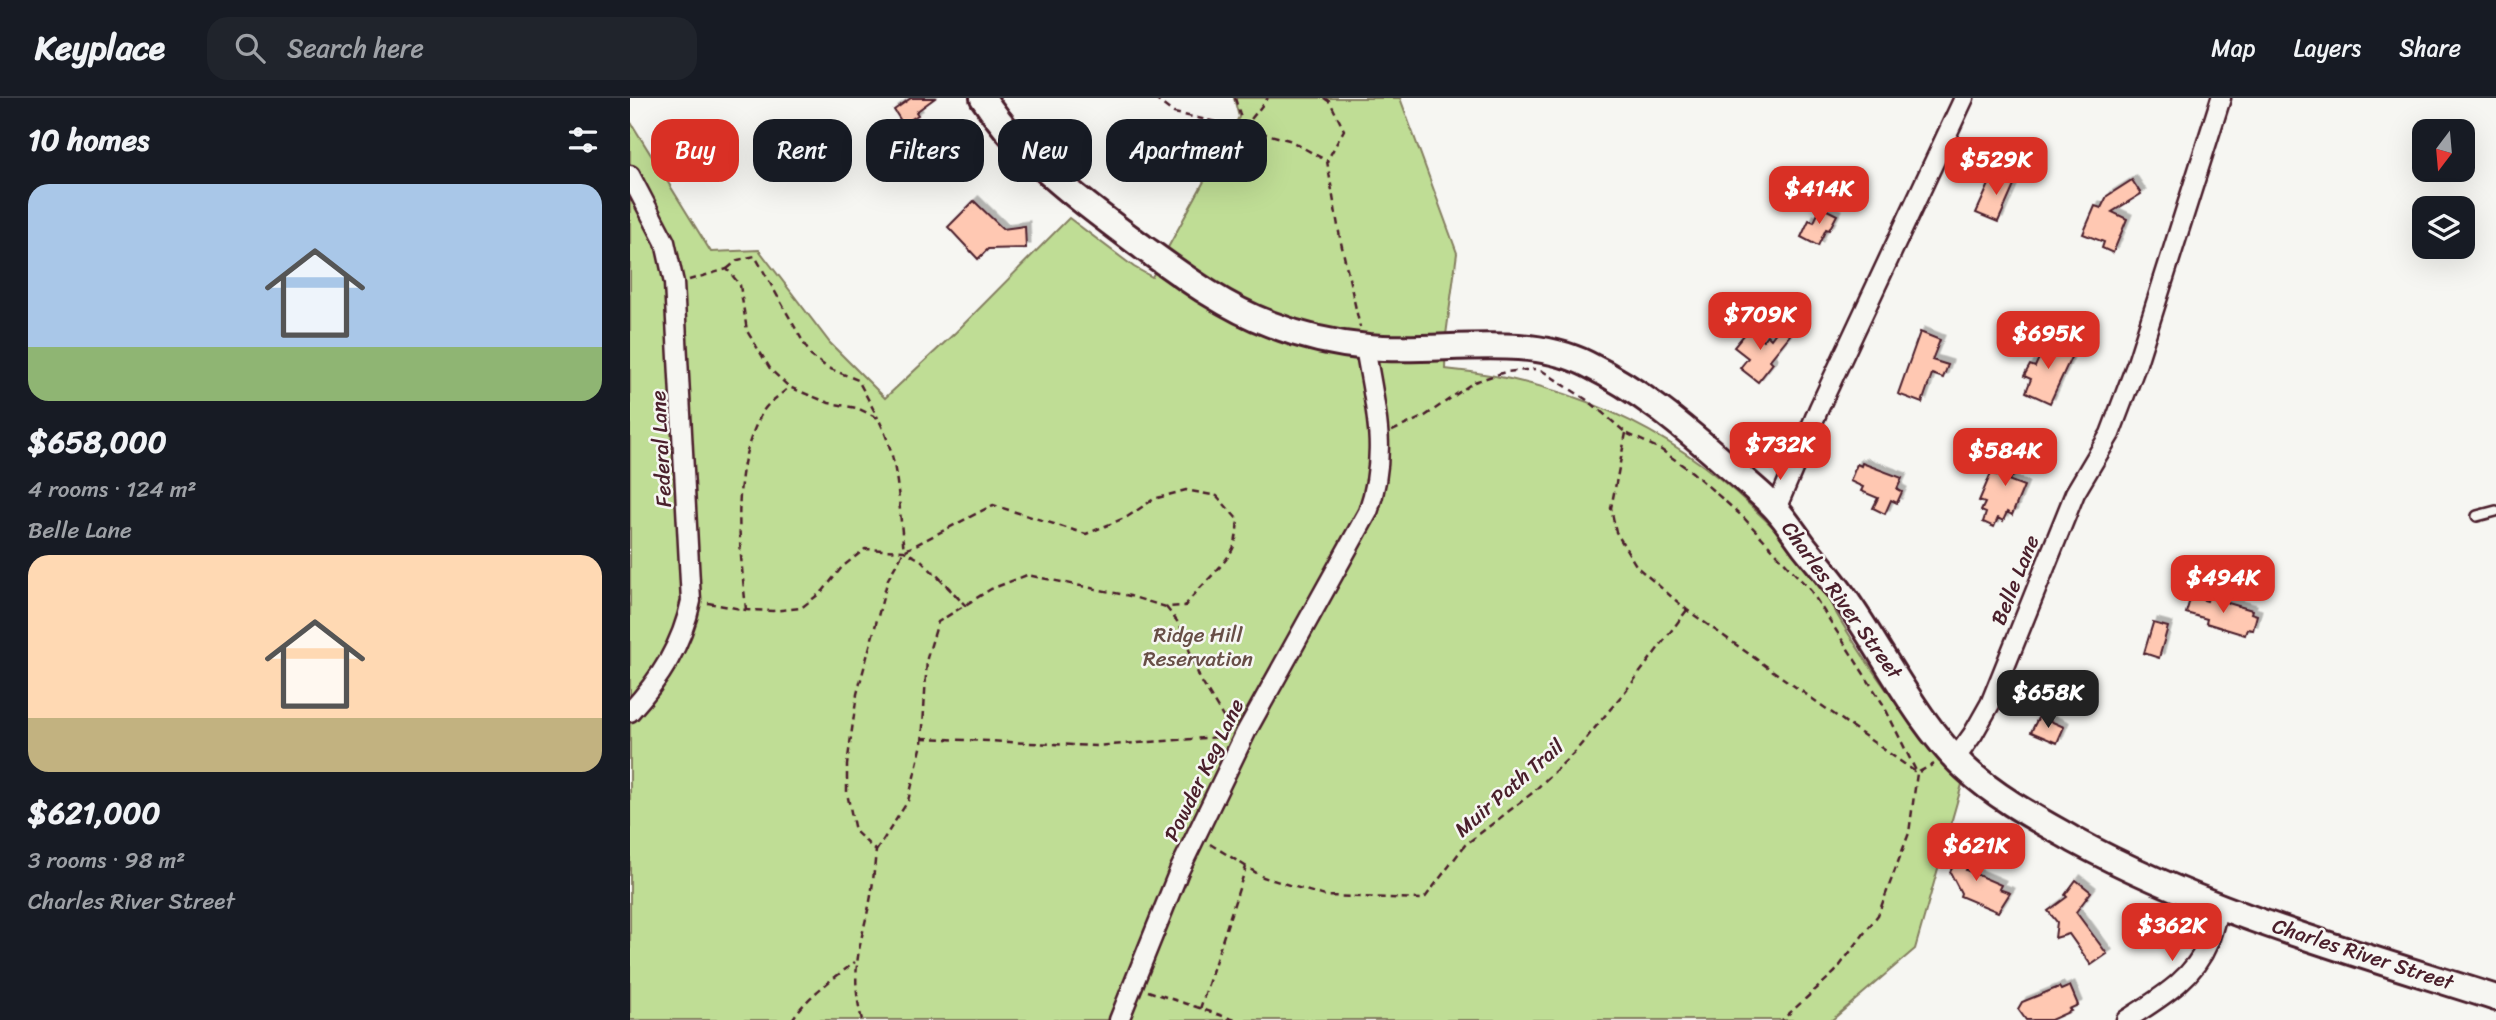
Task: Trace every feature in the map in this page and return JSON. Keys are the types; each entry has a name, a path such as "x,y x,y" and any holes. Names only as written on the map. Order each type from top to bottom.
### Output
{"street":[{"name":"Charles River Street","path":"984,98 996,118 1049,174 1203,291 1266,323 1314,339 1365,347 1500,347 1548,351 1583,361 1636,391 1687,429 1776,509 1847,601 1924,718 1956,760 1984,785 2036,819 2146,876 2219,906 2496,998"},
{"path":"1776,509 1819,408 1964,98"},
{"name":"Belle Lane","path":"1956,760 1990,704 2076,493 2110,434 2137,363 2221,98"},
{"name":"Federal Lane","path":"630,175 665,242 674,283 691,601 687,621 677,646 654,685 630,712"},
{"name":"Powder Keg Lane","path":"1119,1020 1179,870 1246,732 1368,512 1380,467 1380,437 1365,347"},
{"path":"2126,1020 2171,990 2196,966 2209,942 2219,906"}],"lane":[{"path":"2477,516 2496,511"}],"path":[{"path":"1154,98 1174,113 1202,119"},
{"path":"1235,98 1241,119"},
{"path":"1251,119 1268,98"},
{"path":"1324,98 1330,102 1344,130 1327,161 1340,238 1365,347"},
{"path":"1267,134 1289,140 1327,161"},
{"path":"674,283 727,269 738,260 755,256 811,356 828,368 858,380 890,441 896,467 904,551"},
{"path":"727,269 740,285 747,331 771,370 789,387 829,403 857,408 878,418"},
{"path":"1380,437 1425,416 1474,382 1505,372 1538,369 1590,402 1626,433 1660,449 1692,472 1744,518 1811,592 1883,704 1917,773 1909,833 1878,915 1835,972 1782,1020"},
{"path":"746,610 739,522 741,480 750,441 763,411 789,387"},
{"path":"1626,433 1611,509 1616,532 1637,567 1687,610 1917,773"},
{"path":"862,1020 858,1006 855,962 869,906 876,851 908,801 922,738 927,658 938,622 992,589 1027,575 1130,596 1166,607 1185,606 1235,546 1238,520 1217,496 1186,490 1154,499 1127,517 1086,534 993,505 904,551 888,579 872,634 857,694 847,765 847,793 855,831 876,851"},
{"path":"691,601 746,610 801,608 823,591 842,567 865,549 904,551 921,560 965,605"},
{"path":"1166,607 1180,625 1200,679 1226,722"},
{"name":"Muir Path Trail","path":"1196,836 1263,877 1325,896 1424,899 1465,845 1531,794 1574,753 1632,683 1687,610"},
{"path":"922,738 1096,746 1219,737"},
{"path":"1917,773 1941,761 1956,760"},
{"path":"1200,1009 1246,867"},
{"path":"792,1020 797,1011 817,992 855,962"},
{"path":"1132,986 1235,1020"}],"green space":[{"name":"Ridge Hill Reservation","path":"1234,98 1400,98 1457,253 1446,335 1445,369 1531,384 1571,396 1649,431 1720,479 1798,555 1817,580 1885,688 1963,781 1915,949 1832,1020 630,1020 630,121 651,155 651,182 668,182 711,252 759,250 830,343 885,398 956,332 1069,218 1134,267 1152,277 1204,182 1267,182 1267,119 1238,119"}],"building":[{"path":"911,98 935,98 916,112 918,115 911,119 900,119 894,110"},
{"path":"1995,171 2016,181 1998,222 1976,213"},
{"path":"2132,180 2141,194 2112,212 2127,219 2113,253 2102,248 2104,242 2083,234 2095,206 2101,208 2107,196"},
{"path":"974,201 1003,229 1025,226 1026,248 988,249 978,259 948,227"},
{"path":"1821,207 1837,215 1818,246 1801,237 1809,220 1814,222"},
{"path":"1780,327 1790,335 1770,360 1773,363 1758,382 1740,368 1748,358 1734,347 1749,329 1763,340 1767,335 1771,339"},
{"path":"1920,332 1940,340 1932,360 1948,365 1943,378 1932,374 1922,403 1898,394"},
{"path":"2048,338 2064,345 2062,349 2073,353 2050,403 2026,392 2031,379 2024,376 2030,365 2035,367"},
{"path":"2028,447 2037,461 2008,480 2024,486 2012,515 2007,512 2003,521 1998,518 1994,527 1983,522 1986,513 1981,511 1985,503 1979,501 1991,473 1997,475 2003,463"},
{"path":"1862,463 1902,478 1897,489 1902,492 1897,503 1891,500 1885,514 1873,508 1878,498 1861,491 1863,487 1850,481 1857,464 1861,466"},
{"path":"2191,596 2207,601 2208,597 2252,610 2251,613 2257,615 2253,630 2247,629 2245,635 2206,623 2207,619 2186,613"},
{"path":"2153,623 2168,627 2159,658 2144,653"},
{"path":"2039,716 2064,727 2057,743 2031,732"},
{"path":"1965,843 1978,848 1966,870 2001,885 1999,889 2010,893 1998,912 1960,896 1950,872"},
{"path":"2076,880 2091,892 2076,912 2107,954 2091,965 2069,934 2055,938 2057,922 2048,911 2067,897 2065,895"},
{"path":"2070,986 2078,1005 2051,1020 2026,1020 2018,1009 2022,1002 2059,987 2061,990"}]}
